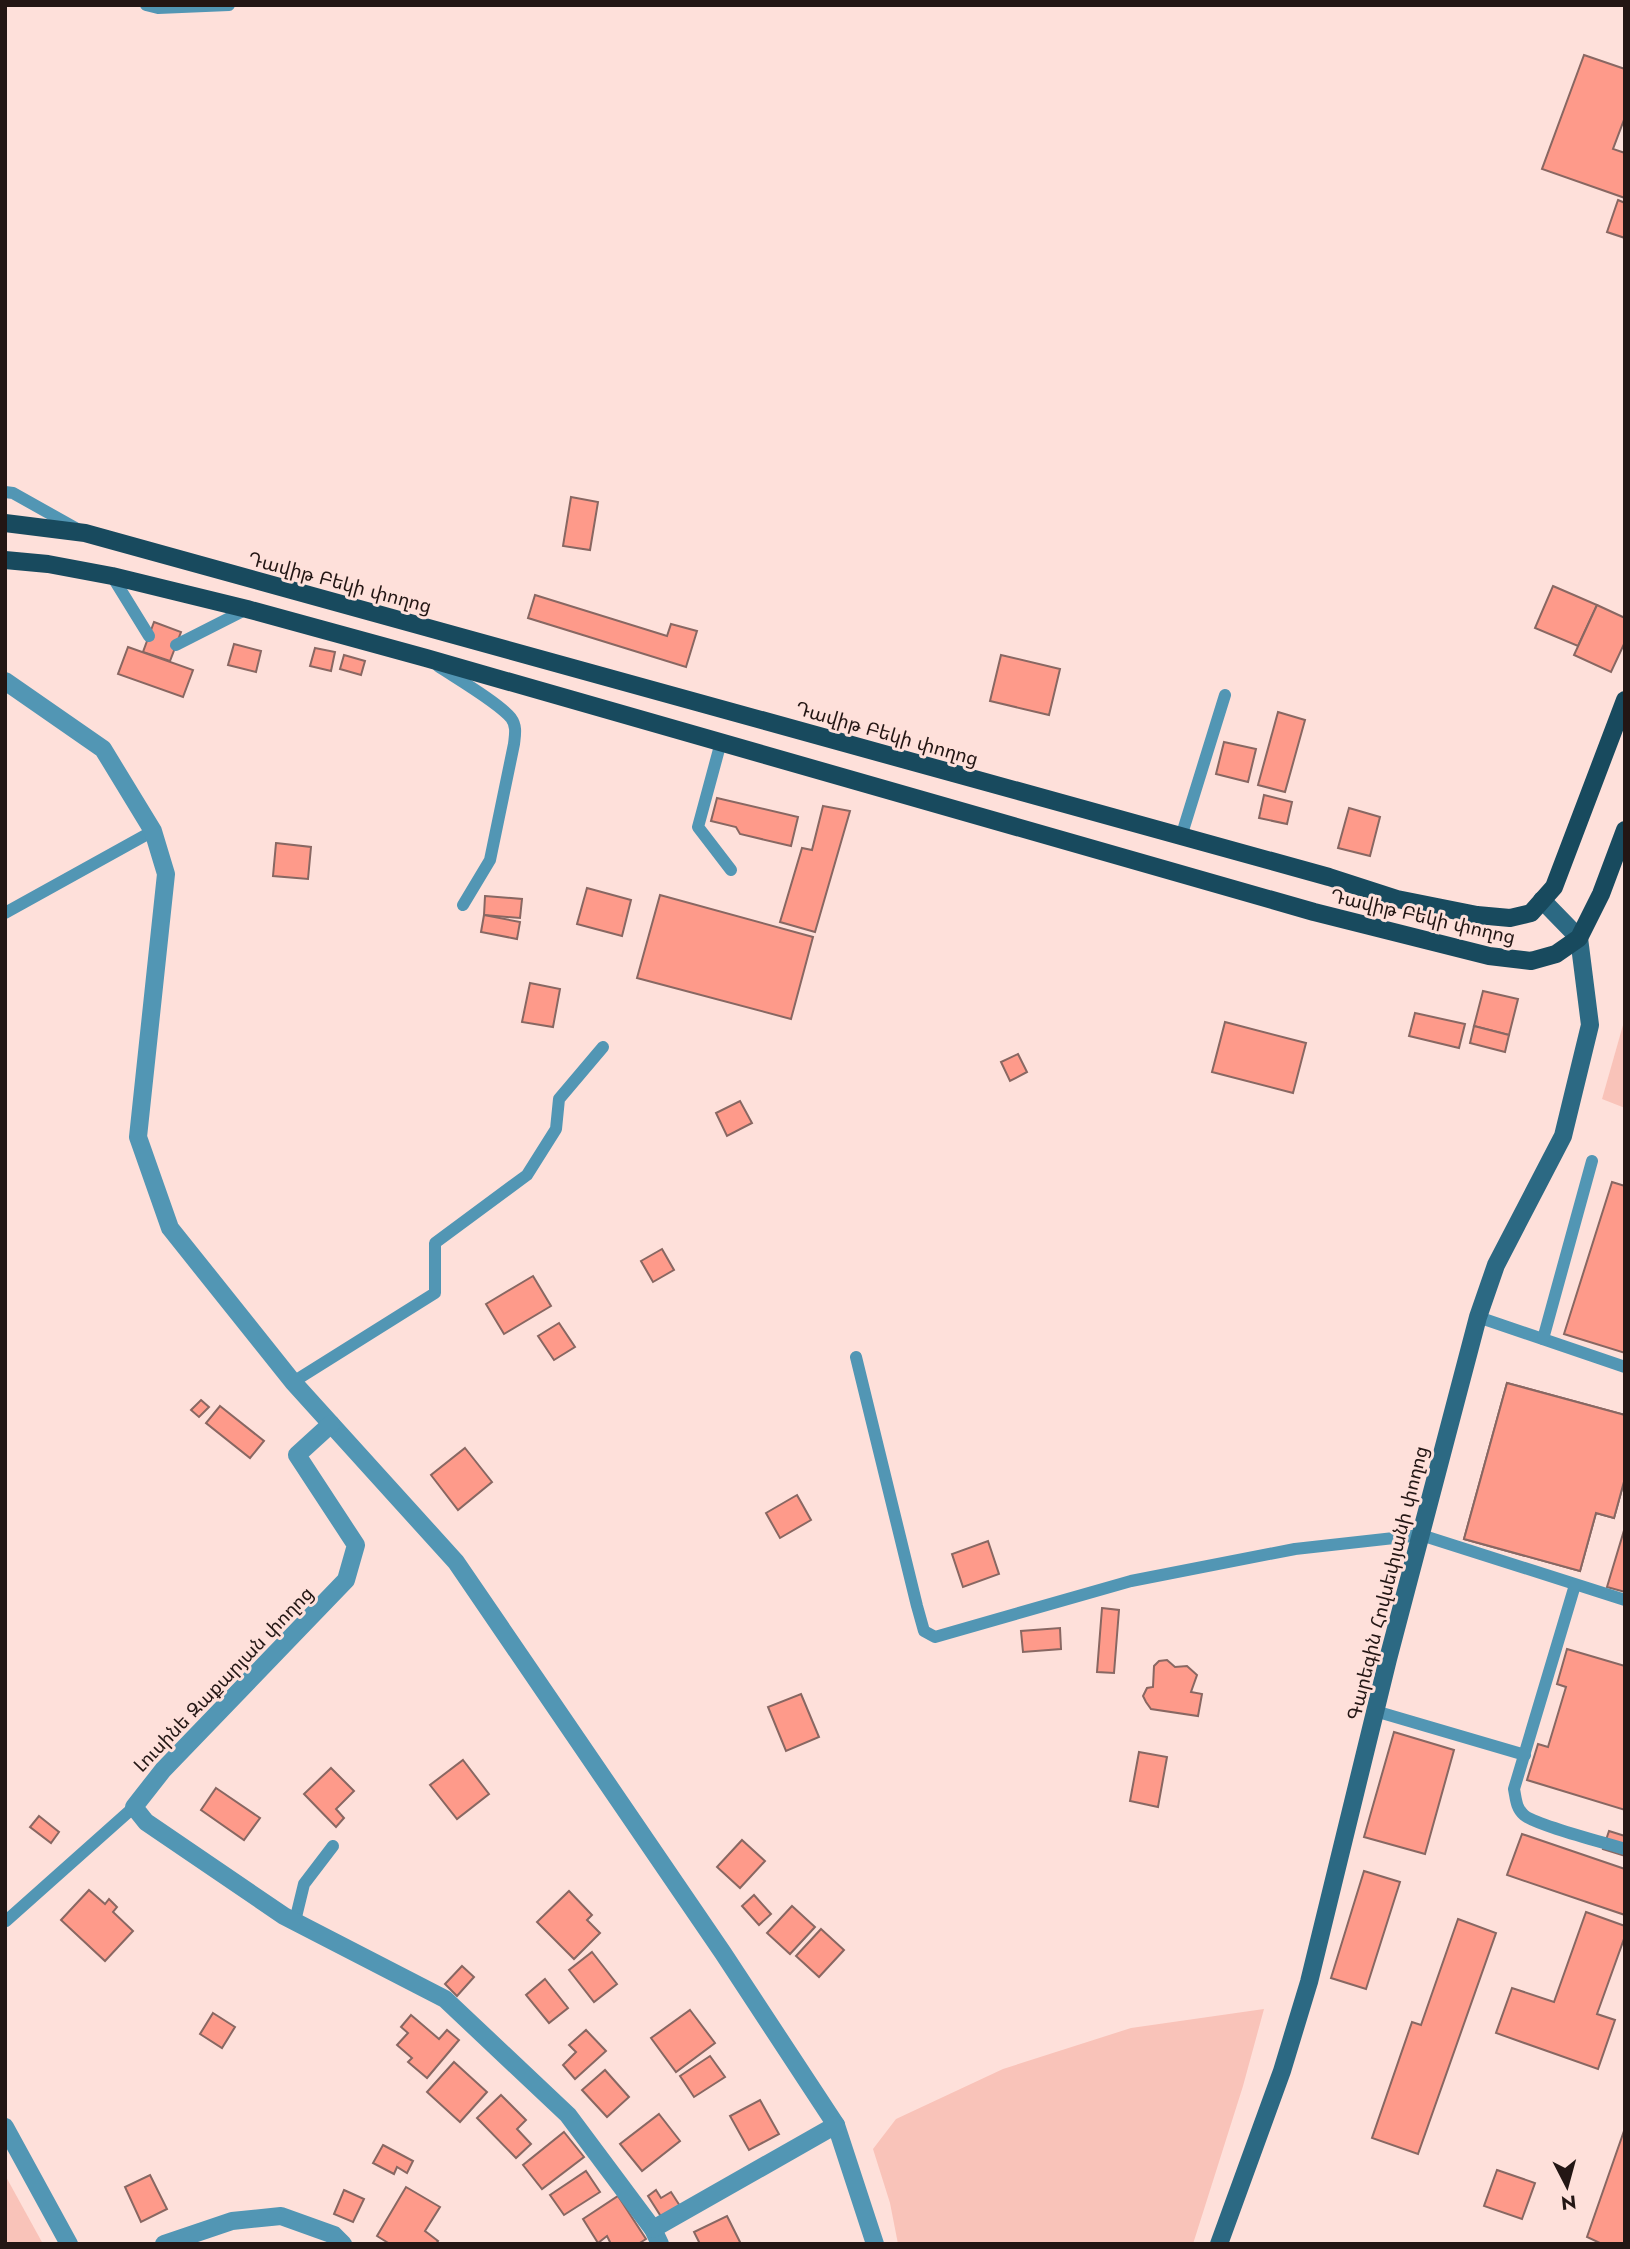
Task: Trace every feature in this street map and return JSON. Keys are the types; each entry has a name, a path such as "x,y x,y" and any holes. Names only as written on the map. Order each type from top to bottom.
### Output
{"main road":[{"name":"Դավիթ Բեկի փողոց","path":"5,523 85,533 1329,877 1397,899 1477,915 1510,918 1531,913 1554,887 1625,700"},
{"name":"Դավիթ Բեկի փողոց","path":"5,560 48,564 112,576 247,609 1314,912 1489,956 1531,961 1556,954 1579,938"},
{"path":"721,742 730,710"},
{"path":"1542,900 1579,938 1601,894 1625,830"},
{"name":"Գարեգին Հովսեփյանի փողոց","path":"1219,2244 1297,2023 1478,1317 1496,1265 1563,1136 1590,1025 1579,938"}],"street":[{"path":"5,681 103,749 153,831 166,874 138,1137 170,1228 293,1382 456,1562 723,1953 836,2124 875,2244"},
{"name":"Լուսինե Զաքարյան փողոց","path":"134,1807 163,1770 346,1580 356,1545 297,1455 331,1424"},
{"path":"134,1807 146,1822 295,1921 445,1999 568,2115 657,2236 836,2124"},
{"path":"5,2127 69,2244"},
{"path":"164,2244 232,2221 281,2216 334,2235 342,2244"}],"lane":[{"path":"146,5 158,8 229,5"},
{"path":"5,492 13,493 85,533"},
{"path":"112,576 149,636"},
{"path":"176,645 247,609"},
{"path":"426,658 500,709 511,718 515,727 514,744 490,860 463,905"},
{"path":"1181,837 1226,695"},
{"path":"721,742 698,827 731,870"},
{"path":"5,913 153,831"},
{"path":"293,1382 435,1293 435,1243 527,1175 555,1129 559,1099 603,1047"},
{"path":"1543,1339 1592,1161"},
{"path":"1478,1317 1625,1367"},
{"path":"856,1357 924,1631 935,1637 1131,1581 1295,1549 1421,1535 1625,1600"},
{"path":"1575,1585 1514,1789 1516,1804 1525,1816 1625,1849"},
{"path":"1375,1711 1525,1755"},
{"path":"6,1921 134,1807"},
{"path":"295,1921 304,1884 333,1846"}],"shaded area":[{"path":"1625,1018 1625,1108 1602,1099"},
{"path":"1264,2009 1243,2086 1193,2244 898,2244 890,2203 873,2149 896,2119 1003,2069 1131,2028"},
{"path":"5,2175 43,2244 5,2244"}],"building":[{"path":"1584,55 1625,69 1625,117 1613,149 1625,153 1625,198 1542,169"},
{"path":"1618,200 1625,203 1625,238 1607,232"},
{"path":"571,497 598,502 590,550 563,546"},
{"path":"1553,586 1597,605 1578,646 1535,628"},
{"path":"535,595 667,636 671,624 697,631 686,667 528,618"},
{"path":"1597,605 1625,618 1625,642 1611,672 1574,655"},
{"path":"154,622 181,632 170,661 143,652"},
{"path":"234,644 261,651 256,672 228,665"},
{"path":"128,647 193,670 183,697 118,674"},
{"path":"315,648 335,652 331,671 310,666"},
{"path":"344,655 365,661 361,675 340,669"},
{"path":"1001,655 1060,669 1049,715 990,701"},
{"path":"1278,712 1305,720 1285,792 1258,785"},
{"path":"1224,742 1256,749 1248,782 1216,774"},
{"path":"1264,795 1292,802 1287,824 1259,818"},
{"path":"717,798 798,817 791,846 740,834 736,827 711,821"},
{"path":"823,806 850,811 815,932 780,922 802,848 812,850"},
{"path":"1349,808 1380,817 1370,856 1338,848"},
{"path":"276,843 311,847 308,879 273,876"},
{"path":"587,888 631,900 622,936 577,924"},
{"path":"660,895 813,937 791,1019 637,978"},
{"path":"485,896 522,899 520,918 484,915"},
{"path":"484,915 520,922 517,939 481,932"},
{"path":"530,983 560,989 553,1027 522,1022"},
{"path":"1483,991 1518,999 1509,1035 1474,1026"},
{"path":"1415,1013 1465,1024 1459,1048 1409,1036"},
{"path":"1225,1022 1306,1043 1293,1093 1212,1072"},
{"path":"1474,1026 1509,1035 1505,1052 1470,1043"},
{"path":"1018,1054 1027,1072 1010,1081 1001,1062"},
{"path":"740,1101 752,1123 727,1136 716,1113"},
{"path":"1612,1182 1625,1186 1625,1353 1564,1334"},
{"path":"662,1249 674,1270 653,1282 641,1261"},
{"path":"533,1276 551,1306 504,1334 486,1304"},
{"path":"559,1323 575,1347 554,1360 538,1336"},
{"path":"1507,1383 1625,1415 1625,1478 1614,1518 1596,1513 1580,1571 1464,1539","holes":["1537,1446 1600,1463 1586,1511 1524,1494"]},
{"path":"1507,1383 1625,1415 1625,1478 1614,1518 1596,1513 1580,1571 1464,1539"},
{"path":"201,1400 209,1407 199,1417 191,1410"},
{"path":"220,1406 264,1441 250,1458 206,1423"},
{"path":"465,1448 492,1482 458,1510 431,1475"},
{"path":"797,1495 811,1520 780,1538 766,1513"},
{"path":"1625,1527 1625,1592 1607,1587"},
{"path":"988,1541 999,1574 963,1587 952,1554"},
{"path":"1102,1608 1119,1610 1114,1673 1097,1672"},
{"path":"1060,1628 1061,1649 1023,1652 1021,1631"},
{"path":"1567,1649 1625,1666 1625,1810 1527,1780 1538,1744 1548,1747 1566,1687 1557,1684"},
{"path":"1167,1660 1175,1667 1187,1666 1197,1675 1191,1692 1202,1694 1198,1716 1151,1709 1146,1702 1143,1696 1147,1688 1153,1687 1154,1666 1159,1661"},
{"path":"801,1694 819,1737 786,1751 768,1707"},
{"path":"1394,1732 1454,1750 1425,1854 1364,1837"},
{"path":"1139,1752 1167,1757 1158,1807 1130,1801"},
{"path":"463,1760 489,1794 457,1819 430,1785"},
{"path":"331,1768 354,1791 336,1809 344,1818 336,1827 304,1794"},
{"path":"216,1788 260,1818 244,1840 201,1810"},
{"path":"39,1816 59,1832 51,1843 30,1827"},
{"path":"1609,1831 1625,1836 1625,1856 1603,1849"},
{"path":"1522,1834 1625,1869 1625,1915 1507,1875"},
{"path":"742,1840 765,1861 740,1888 717,1867"},
{"path":"1364,1871 1400,1882 1366,1989 1331,1978"},
{"path":"89,1890 105,1904 109,1899 117,1907 113,1912 133,1931 105,1961 61,1920"},
{"path":"569,1891 592,1915 587,1920 600,1933 574,1959 537,1922"},
{"path":"754,1895 771,1914 759,1925 742,1906"},
{"path":"792,1906 815,1927 790,1954 767,1933"},
{"path":"1586,1912 1625,1926 1625,1936 1597,2014 1615,2020 1598,2069 1496,2033 1512,1988 1554,2002"},
{"path":"1458,1919 1496,1933 1418,2154 1372,2138 1412,2022 1421,2025"},
{"path":"821,1929 844,1950 819,1977 796,1956"},
{"path":"592,1952 617,1984 594,2002 569,1970"},
{"path":"462,1966 474,1977 457,1996 445,1984"},
{"path":"545,1979 568,2008 549,2023 526,1995"},
{"path":"690,2010 715,2043 676,2072 651,2038"},
{"path":"213,2013 235,2027 222,2048 200,2034"},
{"path":"411,2015 439,2039 447,2030 459,2040 427,2078 408,2062 412,2058 397,2045 408,2033 401,2027"},
{"path":"586,2030 606,2051 575,2079 563,2065 576,2052 569,2045"},
{"path":"710,2056 725,2077 694,2097 680,2076"},
{"path":"454,2062 487,2092 460,2122 427,2092"},
{"path":"605,2070 629,2097 607,2117 582,2090"},
{"path":"501,2095 526,2120 517,2129 531,2144 516,2158 477,2118"},
{"path":"760,2100 779,2134 749,2150 730,2116"},
{"path":"659,2114 680,2141 642,2171 620,2144"},
{"path":"1625,2128 1625,2244 1602,2244 1587,2237"},
{"path":"564,2132 584,2157 542,2189 523,2165"},
{"path":"383,2145 413,2161 407,2173 397,2167 394,2174 373,2163"},
{"path":"1497,2170 1535,2183 1522,2219 1484,2206"},
{"path":"586,2171 600,2192 564,2215 550,2195"},
{"path":"150,2175 167,2209 141,2222 125,2187"},
{"path":"406,2187 440,2207 425,2231 438,2241 436,2244 390,2244 377,2236"},
{"path":"344,2190 364,2199 353,2222 334,2214"},
{"path":"656,2190 661,2198 671,2192 680,2206 662,2218 648,2196"},
{"path":"618,2196 646,2239 638,2244 611,2244 607,2236 598,2243 583,2219"},
{"path":"727,2216 741,2244 700,2244 694,2232"}]}
